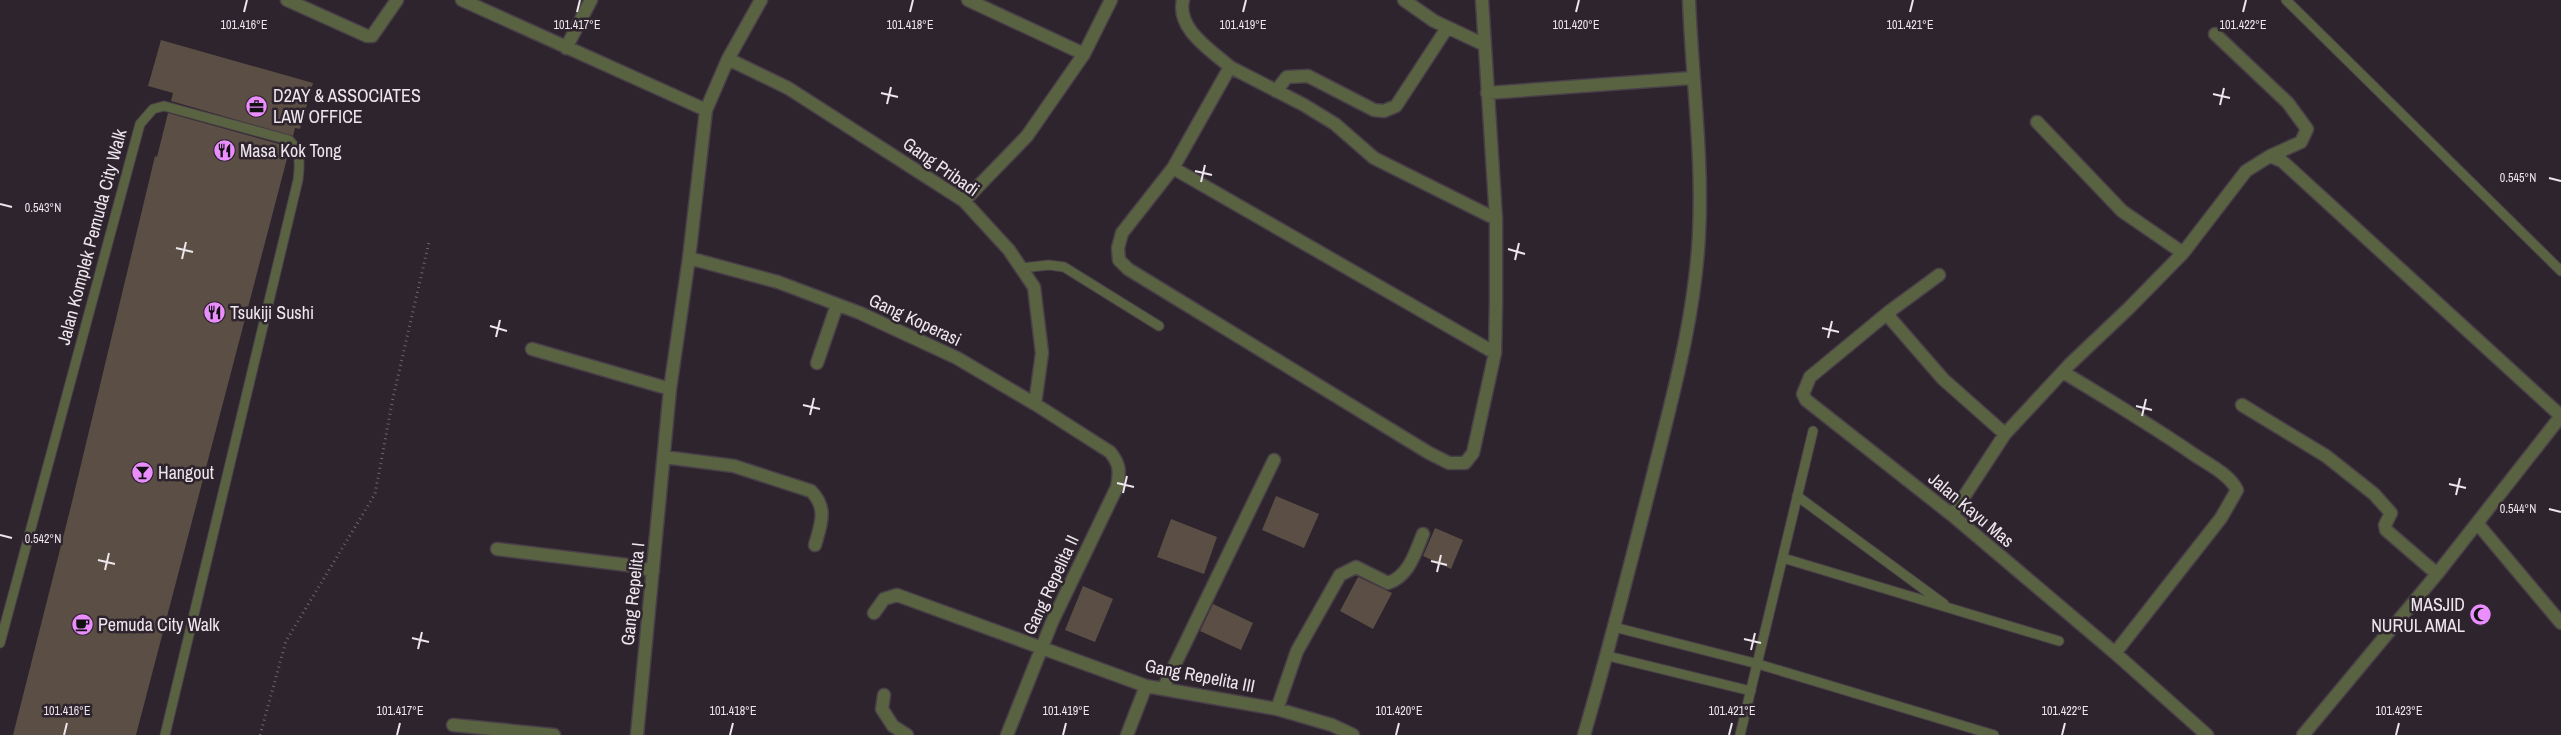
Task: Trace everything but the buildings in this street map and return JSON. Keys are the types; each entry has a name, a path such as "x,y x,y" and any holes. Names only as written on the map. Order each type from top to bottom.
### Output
{"street":[{"path":"287,0 367,36 372,36 377,32 397,0"},
{"path":"462,0 706,110"},
{"path":"566,48 591,0"},
{"name":"Gang Repelita I","path":"637,735 670,389 689,258 706,110 728,59 762,0"},
{"path":"968,0 1084,54"},
{"path":"964,200 1027,136 1084,54 1111,0"},
{"path":"1183,0 1181,7 1186,26 1230,67 1304,105 1335,124 1374,158 1496,219"},
{"path":"1404,0 1447,28 1485,45"},
{"path":"1230,67 1173,168 1122,232 1118,248 1119,260 1128,269 1428,453 1449,463 1465,463 1473,452 1495,353 1496,219 1482,0"},
{"path":"1584,735 1608,656 1687,339 1699,235 1699,149 1692,78 1689,0"},
{"path":"1276,91 1287,77 1308,76 1374,110 1384,111 1396,106 1447,28"},
{"path":"1952,515 2006,434 2063,372 2183,253 2246,172 2270,156 2301,142 2307,129 2288,103 2214,34"},
{"name":"Gang Pribadi","path":"728,59 788,88 964,200 1009,250 1034,287 1042,353 1035,404"},
{"path":"1487,93 1692,78"},
{"path":"2037,122 2122,211 2183,253"},
{"path":"2270,156 2282,161 2561,416 2437,574 2303,735"},
{"path":"1173,168 1495,353"},
{"name":"Gang Koperasi","path":"689,258 778,282 838,305 957,358 1035,404 1110,452"},
{"path":"1939,275 1890,311 1893,323 1943,379 2006,434"},
{"path":"817,363 838,305"},
{"name":"Jalan Kayu Mas","path":"1890,311 1810,376 1803,394 1806,400 1952,515 2116,653 2208,735"},
{"path":"532,349 670,389"},
{"path":"2063,372 2159,431 2218,471 2233,483 2237,490 2221,518 2116,653"},
{"path":"2242,405 2326,456 2374,494 2391,513 2385,525 2386,530 2437,574"},
{"name":"Gang Repelita II","path":"1007,735 1042,647 1117,487 1120,474 1118,462 1110,452"},
{"path":"664,457 734,466 811,491 818,498 824,515 815,545"},
{"path":"1163,690 1274,460"},
{"path":"2477,523 2561,623"},
{"path":"1277,709 1297,651 1340,575 1356,567 1388,584 1398,580 1408,568 1423,534"},
{"path":"497,549 627,565 653,571"},
{"name":"Gang Repelita III","path":"874,613 884,599 897,596 1146,686 1277,709 1332,725 1353,735"},
{"path":"1127,735 1146,686"},
{"path":"884,695 882,709 893,726 907,735"},
{"path":"453,725 554,735"}],"lane":[{"path":"2286,0 2561,271"},
{"name":"Jalan Komplek Pemuda City Walk","path":"0,643 140,124 153,110 164,106 289,140 296,147 300,159 298,180 165,735"},
{"path":"1021,268 1049,265 1064,267 1159,326"},
{"path":"1740,735 1813,431"},
{"path":"1797,496 1950,609"},
{"path":"1783,558 2059,641"},
{"path":"1614,627 1758,664 1994,735"},
{"path":"1608,656 1751,690"}],"path":[{"path":"260,735 286,641 375,494 393,398 429,242"}],"place":[{"name":"D2AY & ASSOCIATES LAW OFFICE","path":"257,106"},
{"name":"Masa Kok Tong","path":"224,151"},
{"name":"Tsukiji Sushi","path":"214,313"},
{"name":"Hangout","path":"142,473"},
{"name":"MASJID NURUL AMAL","path":"2481,615"},
{"name":"Pemuda City Walk","path":"82,625"}]}
